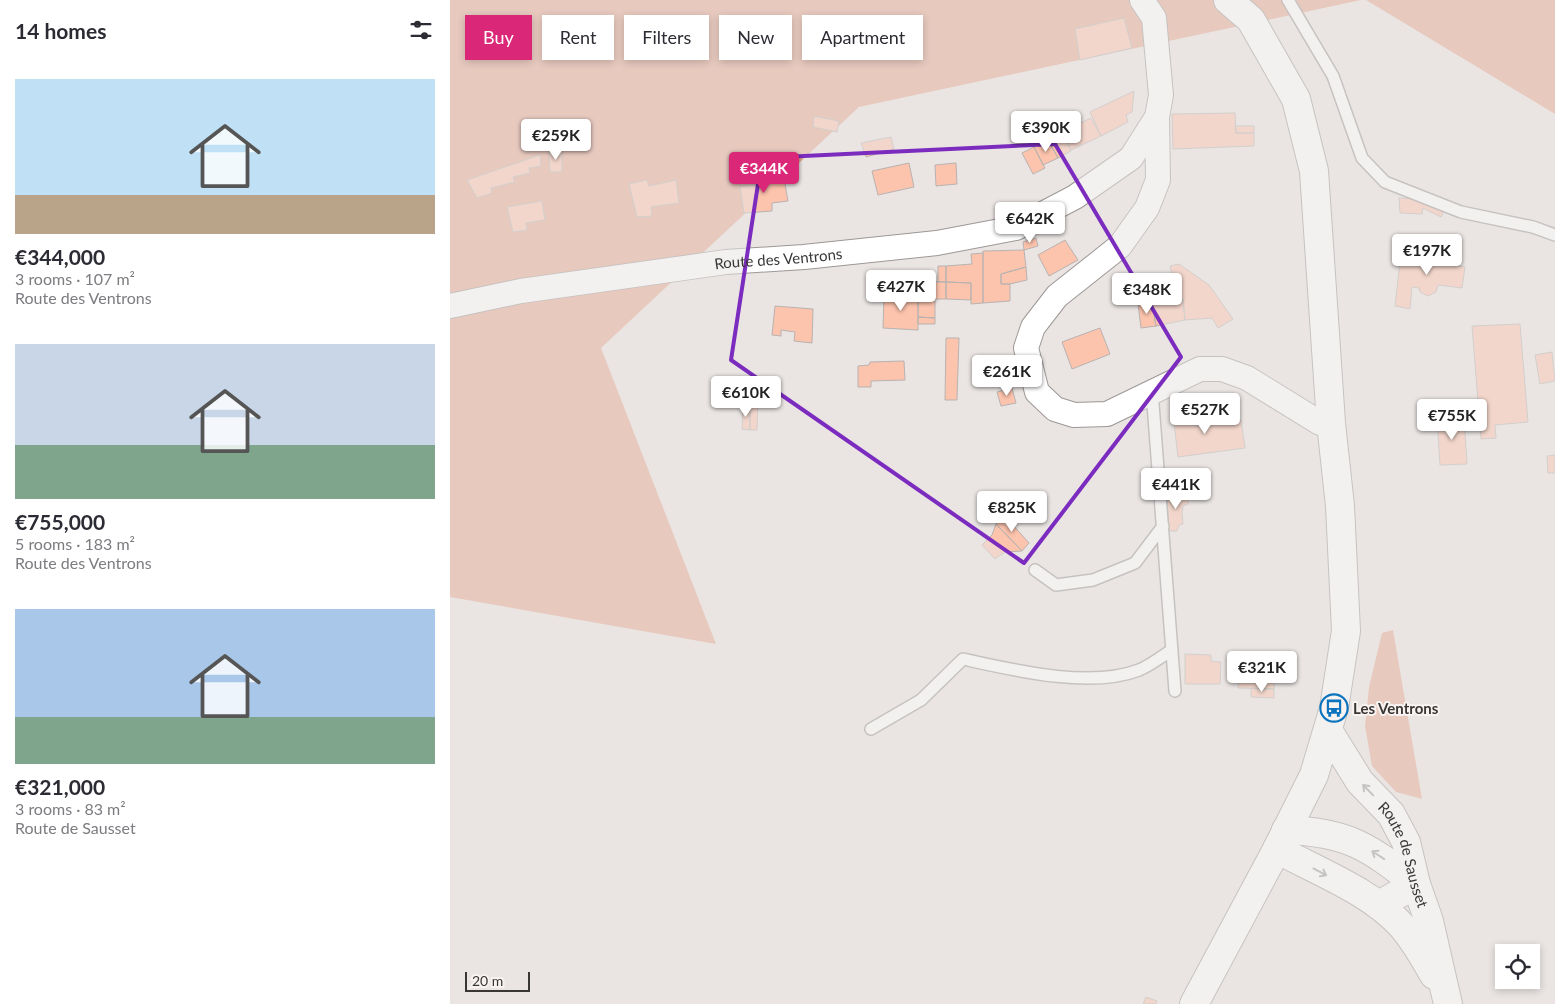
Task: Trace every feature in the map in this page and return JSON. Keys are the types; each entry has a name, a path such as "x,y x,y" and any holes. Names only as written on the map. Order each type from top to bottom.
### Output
{"main road":[{"path":"1194,1004 1314,775 1329,732 1346,631 1340,506 1331,423 1314,171 1296,100 1251,20 1228,0"},
{"name":"Route de Sausset","path":"1329,732 1360,782 1391,814 1406,842 1416,884 1429,921 1447,1000"},
{"path":"1282,839 1329,833 1351,839 1377,853 1416,884 1379,906"},
{"name":"Route de Sausset","path":"1282,839 1379,906 1400,924 1422,953 1447,1000"}],"street":[{"name":"Route des Ventrons","path":"1142,0 1154,18 1161,95 1157,117 1158,180 1147,208 1120,246 1057,296 1033,327 1026,348 1037,392 1056,408 1074,415 1107,414 1200,369 1222,369 1247,378 1320,423 1331,423"},
{"name":"Route des Ventrons","path":"450,306 521,291 726,262 804,257 937,243 1016,228 1075,197 1131,158 1157,117"}],"lane":[{"path":"1288,0 1333,76 1362,158 1385,182 1461,212 1533,227 1555,235"},
{"path":"1152,391 1175,691"},
{"path":"1035,570 1056,585 1094,580 1135,563 1163,526"},
{"path":"871,729 921,700 963,659 1032,674 1110,678 1140,669 1172,650"}],"highlighted area":[{"path":"1055,144 1181,357 1024,563 731,360 762,158"}],"shaded area":[{"path":"450,0 1361,0 859,107 601,348 716,644 450,597"},
{"path":"1366,0 1555,0 1555,114"},
{"path":"1393,630 1422,799 1396,792 1372,766 1365,726 1369,687 1382,633"}],"building":[{"path":"1124,18 1132,48 1080,60 1075,29"},
{"path":"1134,91 1132,112 1126,115 1128,122 1101,136 1090,112"},
{"path":"1235,113 1236,133 1254,133 1254,146 1173,149 1172,114"},
{"path":"814,116 839,121 837,132 813,127"},
{"path":"1067,116 1072,127 1091,118 1101,136 1071,150 1063,133 1055,136 1049,124"},
{"path":"1235,126 1254,126 1254,133 1236,133"},
{"path":"1063,133 1071,151 1058,158 1048,140"},
{"path":"891,137 894,149 866,157 861,143"},
{"path":"1048,140 1058,158 1043,165 1034,147"},
{"path":"1034,147 1045,168 1033,174 1022,153"},
{"path":"562,149 562,172 550,172 549,153"},
{"path":"540,155 541,166 529,168 530,173 513,177 515,182 491,188 492,193 477,198 467,180"},
{"path":"909,163 914,187 878,195 872,171"},
{"path":"956,163 957,184 936,186 935,165"},
{"path":"783,172 788,201 772,203 772,211 744,213 740,187 761,184 760,176"},
{"path":"647,180 649,186 676,180 679,203 651,207 652,216 637,217 629,184"},
{"path":"1399,198 1420,199 1444,211 1441,217 1423,208 1422,214 1400,213"},
{"path":"542,201 545,220 526,223 527,230 513,232 507,207"},
{"path":"1036,238 1038,246 1024,250 1023,242"},
{"path":"1065,240 1078,260 1049,276 1038,255"},
{"path":"1024,250 1026,267 1001,274 1001,284 1010,284 1010,301 983,303 983,251"},
{"path":"983,253 983,303 971,304 971,283 946,282 946,266 972,264 971,254"},
{"path":"1401,253 1442,259 1442,254 1460,256 1459,266 1465,267 1462,288 1438,285 1436,292 1428,296 1420,292 1419,288 1412,287 1410,309 1395,306"},
{"path":"1179,264 1209,285 1233,319 1218,328 1212,318 1185,320 1183,300 1181,297 1169,299 1166,285 1174,283 1170,266"},
{"path":"938,266 946,266 946,282 938,282"},
{"path":"1026,267 1027,280 1001,284 1001,274"},
{"path":"918,281 946,282 946,299 935,299 935,318 918,317"},
{"path":"946,282 971,283 971,300 946,299"},
{"path":"1166,285 1169,299 1181,297 1183,300 1185,320 1156,326 1149,287"},
{"path":"884,294 918,296 918,330 883,328"},
{"path":"1152,302 1156,326 1141,328 1138,304"},
{"path":"775,306 813,309 812,343 794,341 795,332 781,330 781,336 772,335"},
{"path":"918,317 935,318 935,324 918,324"},
{"path":"1520,324 1528,422 1495,425 1496,438 1481,439 1472,326"},
{"path":"1100,328 1110,354 1072,369 1062,342"},
{"path":"946,338 959,338 957,400 945,400"},
{"path":"1552,352 1555,381 1540,384 1535,355"},
{"path":"904,361 905,380 871,381 871,387 858,387 858,366 869,365 870,362"},
{"path":"1012,388 1016,403 1001,406 997,392"},
{"path":"758,402 757,430 750,430 750,406"},
{"path":"1189,404 1192,424 1196,426 1241,420 1245,448 1178,457 1172,406"},
{"path":"750,406 750,430 742,429 743,407"},
{"path":"1464,417 1467,464 1440,465 1437,418"},
{"path":"1555,455 1555,473 1548,473 1547,456"},
{"path":"1167,494 1188,494 1188,504 1183,506 1183,524 1179,525 1177,531 1169,531"},
{"path":"1004,515 1029,543 1022,551 996,524"},
{"path":"996,524 1022,551 1005,552 995,559 982,545 992,535"},
{"path":"1185,654 1211,655 1211,661 1221,662 1220,684 1185,684"},
{"path":"1240,663 1275,666 1274,689 1238,688"},
{"path":"1251,688 1274,689 1274,698 1251,697"},
{"path":"1146,997 1157,1001 1156,1004 1143,1004"}],"place":[{"name":"Les Ventrons","path":"1334,708"}]}
